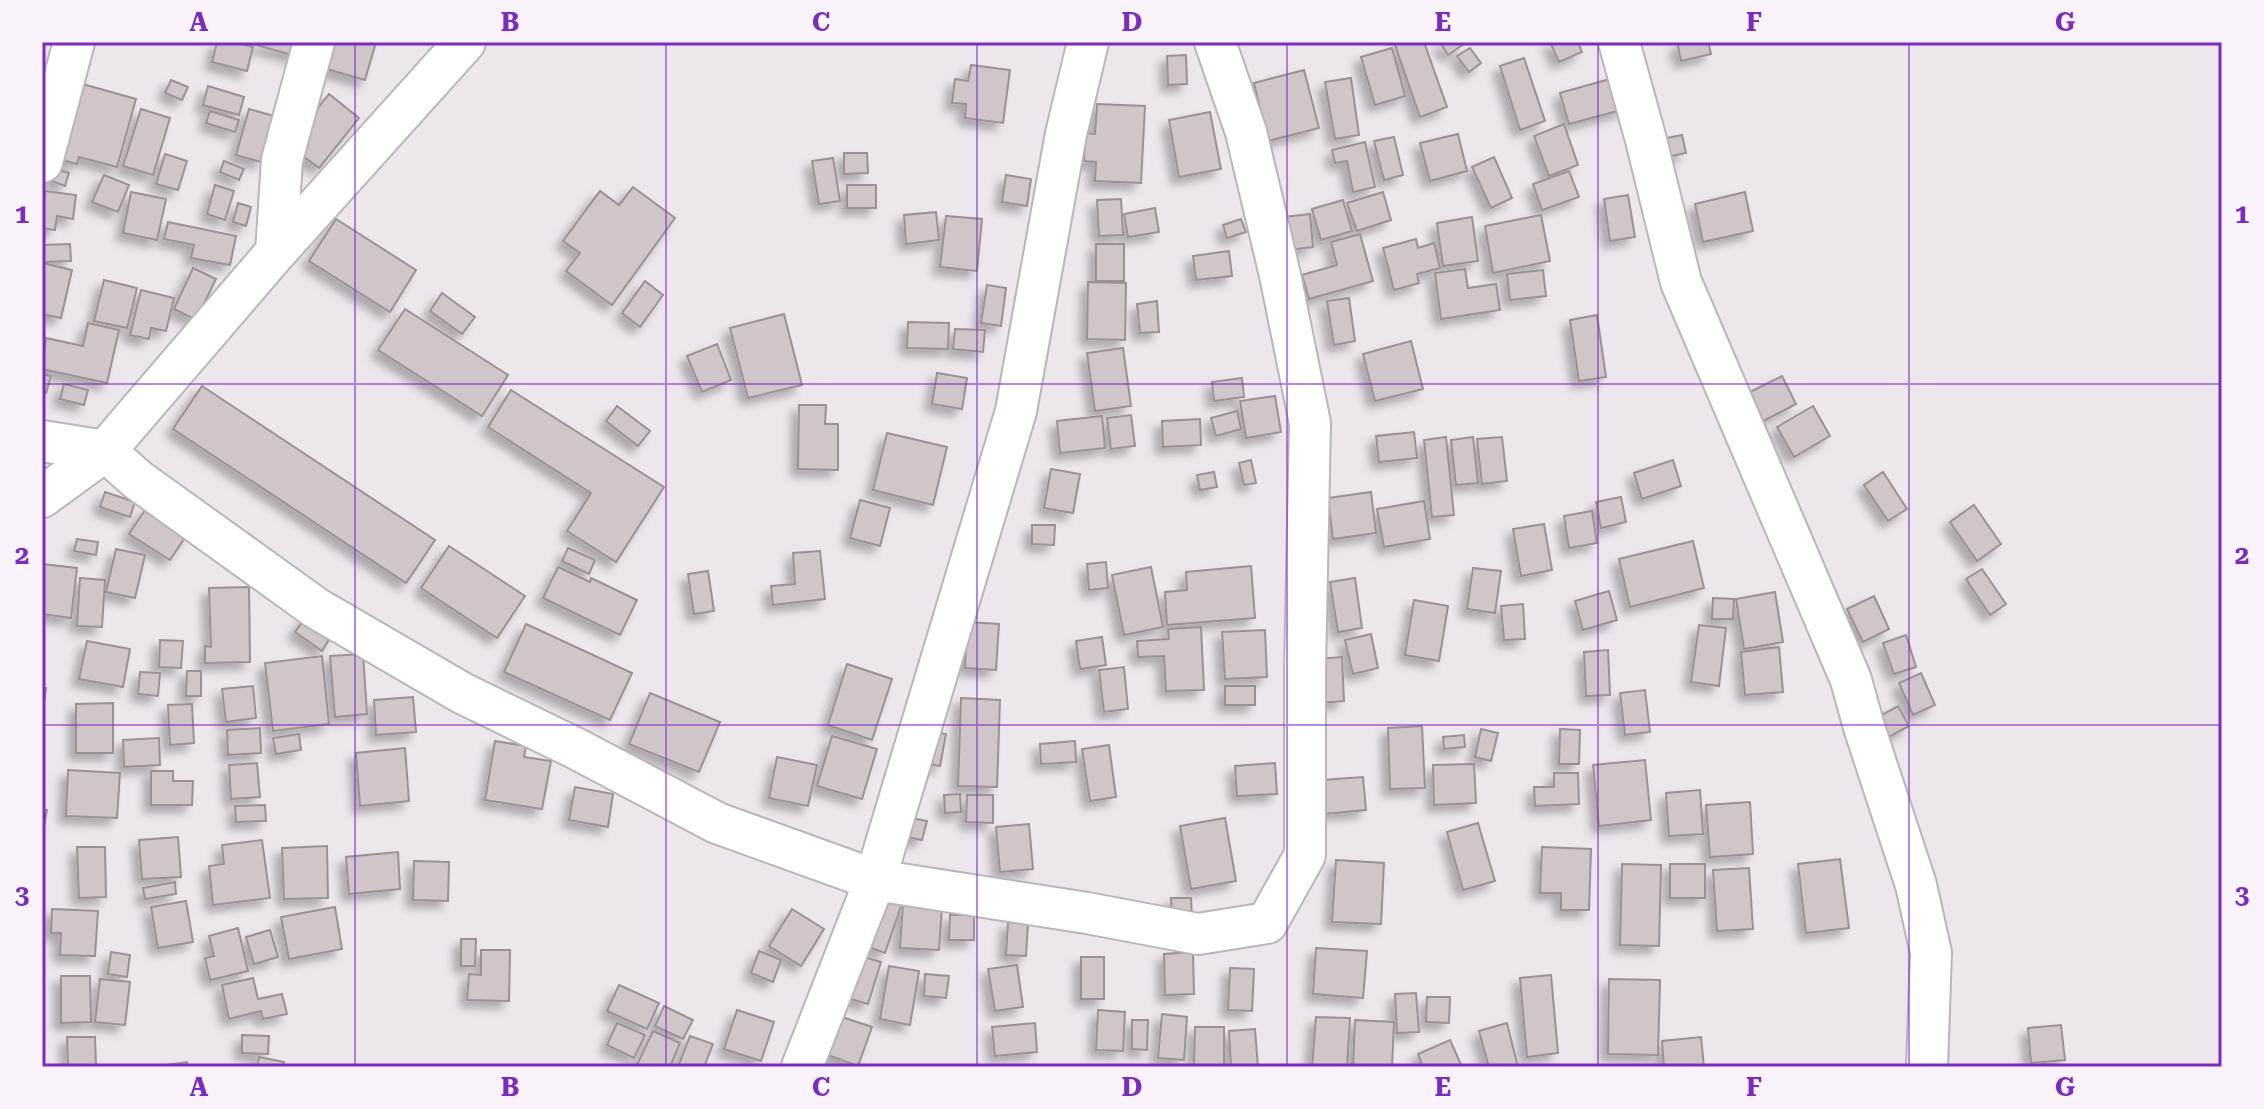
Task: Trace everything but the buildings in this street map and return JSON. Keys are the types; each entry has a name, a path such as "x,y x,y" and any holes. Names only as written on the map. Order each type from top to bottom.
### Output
{"street":[{"path":"42,162 74,42"},
{"path":"276,252 282,160 314,42"},
{"path":"42,497 105,451 276,252 465,42"},
{"path":"802,1067 875,880 1016,411 1066,134 1088,42"},
{"path":"42,441 105,451 138,480 316,608 462,693 717,823 875,880 1198,934 1267,923 1305,855 1310,423 1280,275 1246,132 1215,42"},
{"path":"1619,42 1681,282 1851,680 1916,885 1931,953 1927,1067"}]}
